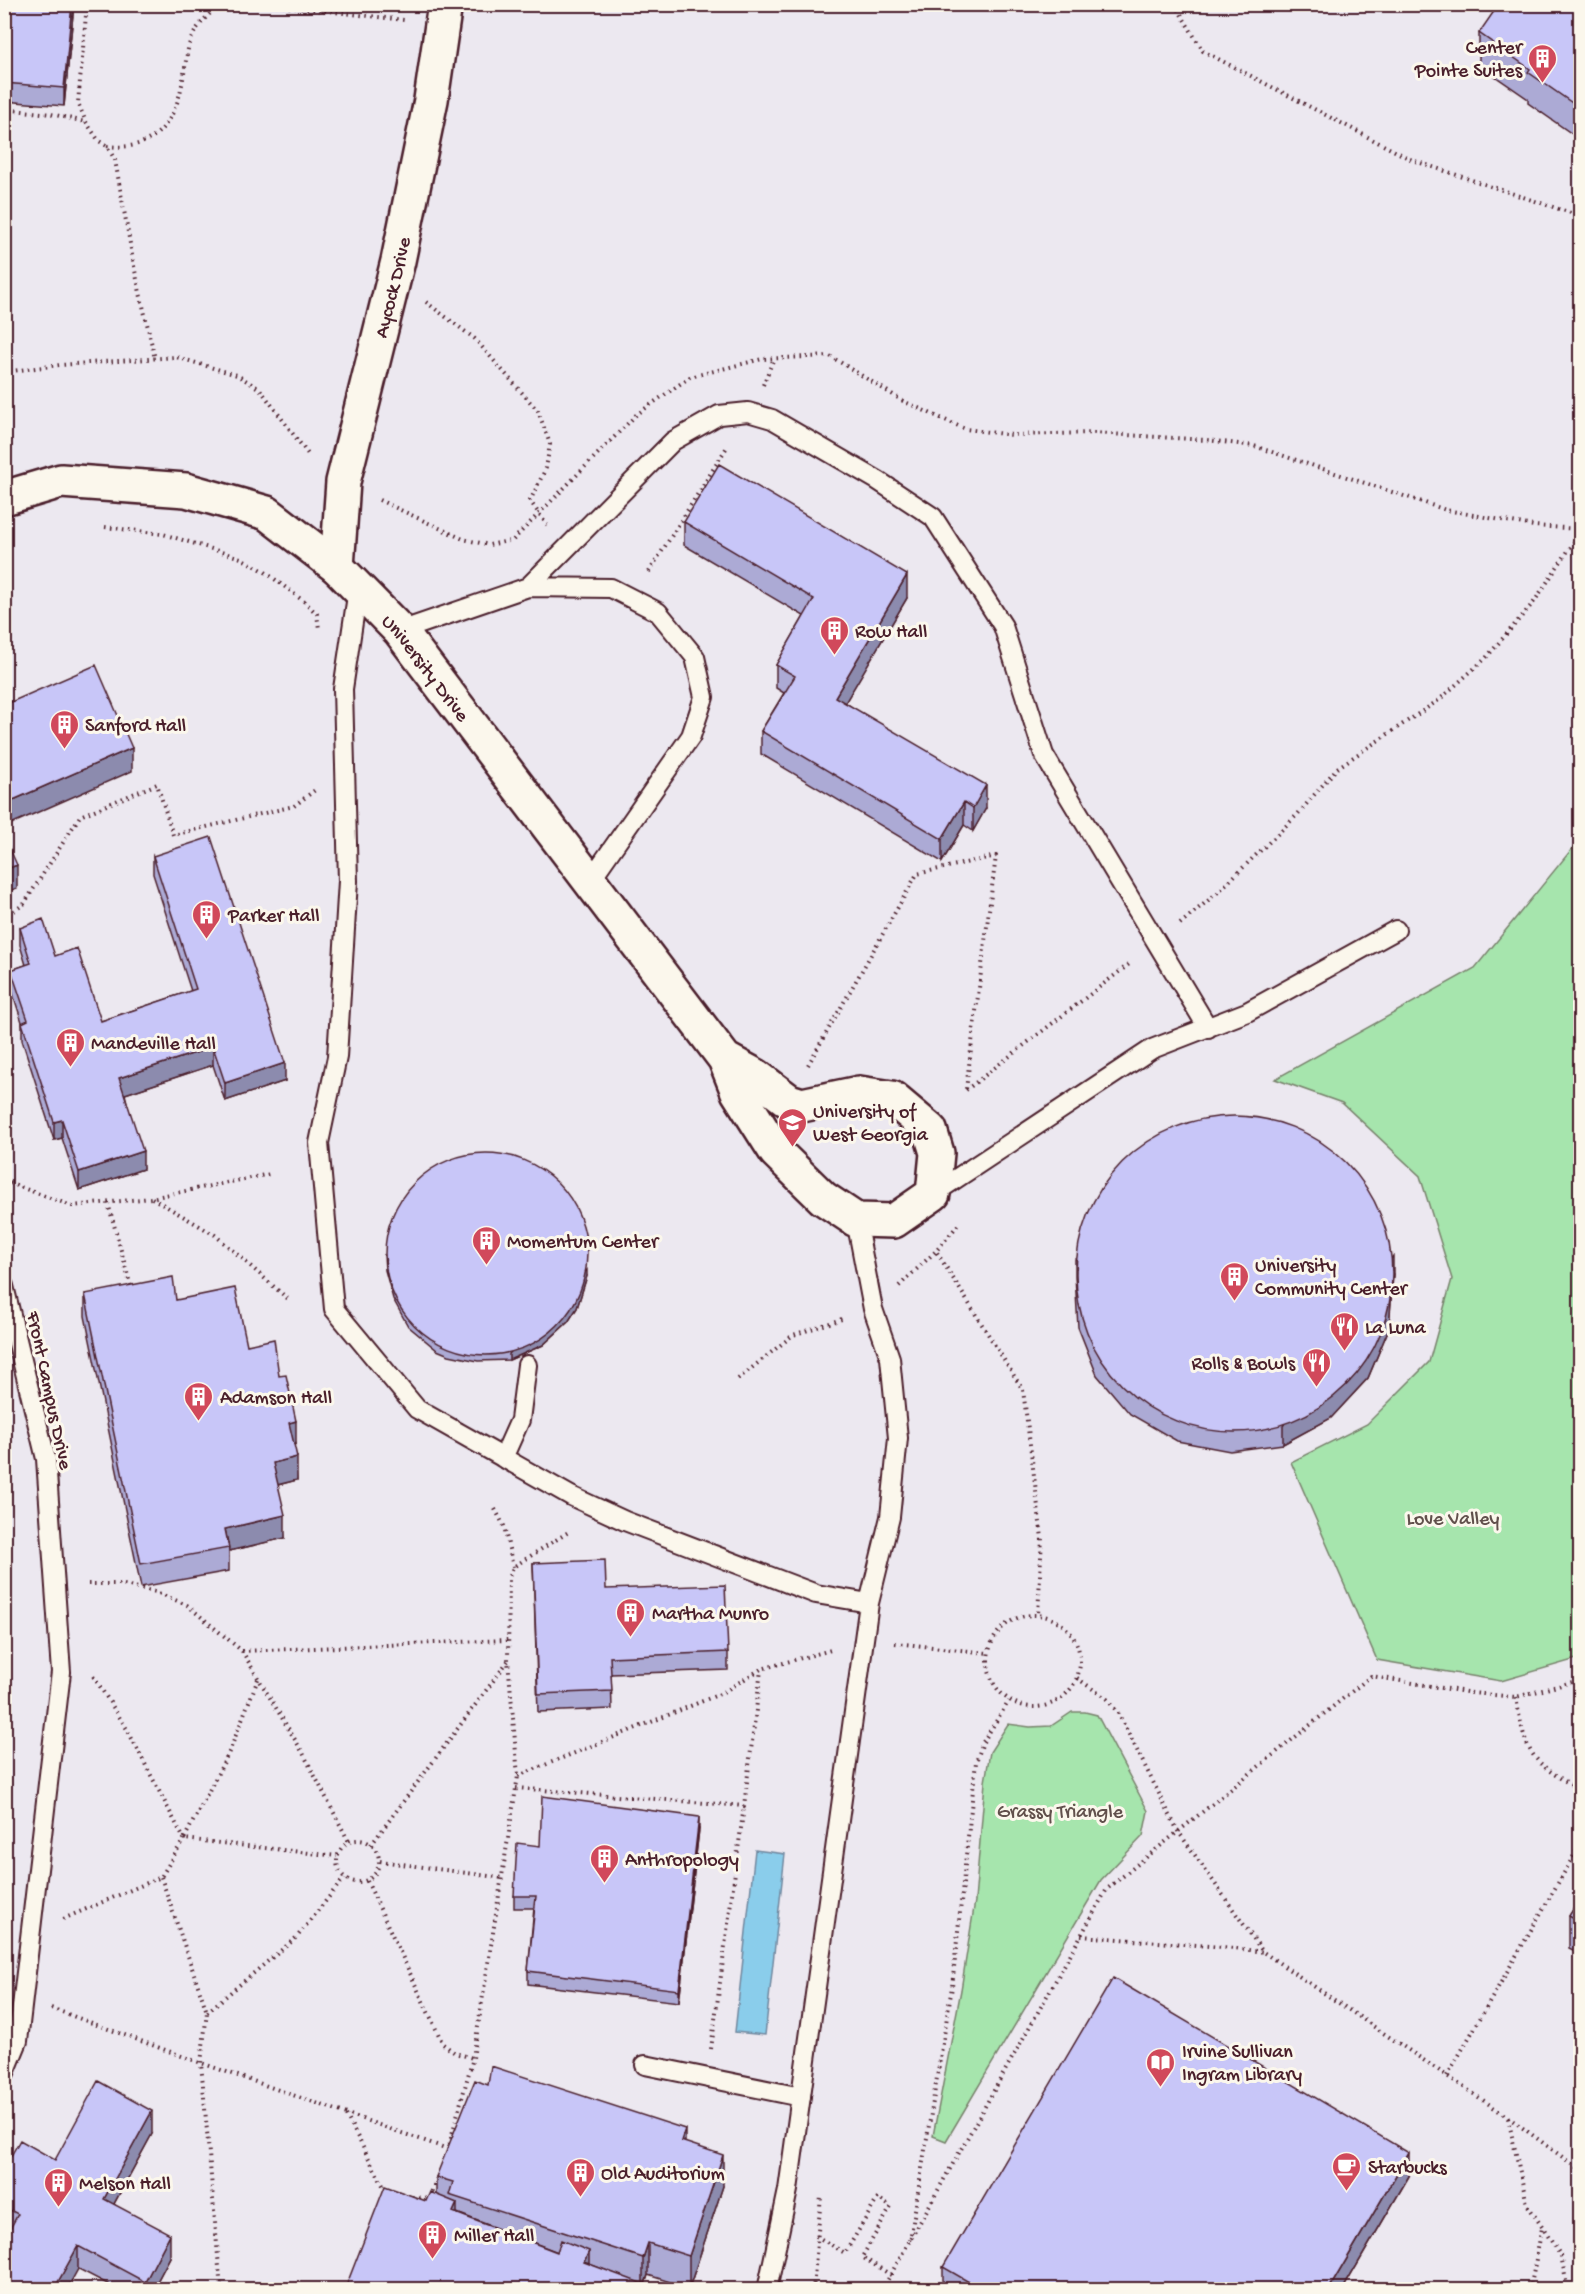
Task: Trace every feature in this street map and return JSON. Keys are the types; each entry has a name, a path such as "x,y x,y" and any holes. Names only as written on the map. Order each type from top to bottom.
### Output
{"street":[{"name":"Aycock Drive","path":"348,578 343,482 398,261 430,100 445,4"},
{"path":"4,475 61,481"},
{"name":"University Drive","path":"4,498 61,481 186,490 267,513 348,578 400,632 725,1059 738,1092 776,1152 823,1198 856,1220"},
{"name":"University Drive","path":"725,1059 756,1076 789,1101 802,1105 859,1093 892,1098 930,1131 937,1153 933,1194"},
{"path":"856,1220 894,1221 933,1194"}],"lane":[{"path":"528,586 673,441 718,415 748,412 772,419 878,480 933,517 1003,626 1044,756 1208,1028"},
{"path":"348,578 343,689 348,880 337,1057 319,1143 334,1310 417,1409 572,1496 625,1521 816,1594 869,1603"},
{"path":"400,632 528,586 611,588 658,612 695,657 704,697 691,736 590,882"},
{"path":"933,1194 1152,1049 1247,1012 1396,930"},
{"path":"767,2289 788,2190 869,1603 890,1517 898,1438 890,1358 873,1309 856,1220"},
{"name":"Front Campus Drive","path":"4,1286 46,1459 61,1672 18,2041 4,2075"},
{"path":"503,1458 520,1420 526,1365"},
{"path":"645,2065 801,2097"}],"path":[{"path":"87,4 78,103 86,122 99,141 107,146 122,148 137,146 152,138 165,127 180,94 186,56 192,38 199,25 221,4"},
{"path":"265,4 312,7 411,21"},
{"path":"1175,4 1203,51 1412,160 1581,216"},
{"path":"4,109 51,114 86,122"},
{"path":"107,146 115,160 134,266 155,359"},
{"path":"422,299 475,339 538,411 549,444 546,468 530,501 551,529"},
{"path":"763,386 774,358"},
{"path":"649,572 733,438"},
{"path":"105,527 163,534 241,558 264,572 317,614 319,637"},
{"path":"1298,814 1337,768 1439,700 1485,659 1534,602 1581,533"},
{"path":"4,918 24,904 80,816 157,784 173,835 294,806 318,787"},
{"path":"806,1068 917,874 996,856 966,1090"},
{"path":"4,1181 72,1206 151,1198 270,1174"},
{"path":"151,1198 215,1235 288,1299"},
{"path":"108,1203 132,1294"},
{"path":"738,1379 793,1335 873,1309 936,1251 959,1224"},
{"path":"936,1251 1023,1390 1042,1538 1038,1615"},
{"path":"444,2159 473,2058 518,1776 508,1660 509,1579 513,1567 504,1527 495,1509"},
{"path":"513,1567 570,1532"},
{"path":"88,1584 120,1584 156,1592 187,1605 242,1651 303,1753 349,1842"},
{"path":"1038,1615 1050,1617 1064,1625 1073,1636 1079,1651 1080,1666 1077,1678 1067,1694 1054,1703 1039,1708 1024,1707 1009,1701 989,1678 988,1653 996,1634 1007,1623 1020,1616 1038,1615"},
{"path":"242,1651 508,1640"},
{"path":"518,1776 720,1694 761,1669 833,1650 897,1642 988,1653"},
{"path":"371,1845 508,1660"},
{"path":"707,2078 761,1669"},
{"path":"89,1670 127,1730 184,1839"},
{"path":"882,2289 1107,1889 1371,1676 1472,1693 1516,1697 1581,1680"},
{"path":"1077,1678 1107,1699 1118,1713 1178,1831 1263,1952 1508,2117 1581,2170"},
{"path":"62,1920 161,1877 184,1839 230,1750 258,1679"},
{"path":"1516,1697 1522,1732 1533,1758 1579,1790 1581,1779"},
{"path":"909,2244 952,1987 976,1762 983,1742 1009,1701"},
{"path":"516,1788 744,1806"},
{"path":"184,1839 337,1856"},
{"path":"354,1840 367,1841 371,1845 376,1849 380,1861 376,1873 367,1881 355,1883 344,1878 337,1868 337,1856 343,1845 354,1840"},
{"path":"1447,2076 1581,1845"},
{"path":"380,1861 503,1878"},
{"path":"161,1877 207,2012 201,2063 221,2289"},
{"path":"207,2012 297,1937 344,1878"},
{"path":"367,1881 443,2044 455,2053 473,2058"},
{"path":"1081,1936 1263,1952"},
{"path":"49,2007 448,2149"},
{"path":"346,2114 389,2196"},
{"path":"1508,2117 1527,2204 1561,2256 1568,2289"},
{"path":"409,2197 429,2198 440,2169"},
{"path":"816,2236 845,2253 878,2198 891,2206 862,2257 891,2275"},
{"path":"1530,2289 1542,2228"}],"shaded area":[{"name":"University of West Georgia","path":"5,5 1580,5 1580,2289 5,2289"}],"green space":[{"name":"Love Valley","path":"1580,839 1580,1658 1501,1681 1377,1660 1291,1462 1367,1424 1429,1362 1452,1279 1420,1176 1342,1103 1275,1079 1475,968"},
{"name":"Grassy Triangle","path":"1072,1712 1097,1715 1148,1811 1143,1836 1101,1880 946,2141 933,2136 961,1990 975,1901 985,1782 990,1752 1008,1724 1030,1727 1051,1726"}],"water":[{"path":"755,1850 785,1854 765,2035 735,2032"}],"building":[{"path":"4,4 72,4 64,88 4,83"},
{"name":"Center Pointe Suites","path":"1499,4 1581,4 1581,105 1578,107 1528,72 1530,69 1479,33"},
{"name":"Row Hall","path":"719,464 907,575 835,697 986,785 973,808 964,802 942,839 761,731 795,676 776,665 814,599 684,522"},
{"name":"Sanford Hall","path":"96,665 132,748 4,804 4,705"},
{"path":"4,836 17,865 4,870"},
{"path":"211,837 285,1063 225,1083 213,1047 119,1078 143,1151 79,1172 62,1120 54,1122 22,1023 28,1020 11,970 31,963 20,928 43,919 55,956 77,948 101,1021 196,989 153,856"},
{"name":"University Community Center","path":"1218,1116 1250,1116 1280,1123 1309,1134 1346,1162 1366,1186 1380,1213 1392,1258 1392,1290 1380,1335 1366,1362 1346,1386 1322,1406 1295,1420 1250,1432 1218,1432 1188,1425 1159,1414 1122,1386 1102,1362 1088,1335 1079,1305 1076,1290 1076,1258 1083,1228 1094,1199 1122,1162 1146,1142 1173,1128 1203,1119"},
{"name":"Momentum Center","path":"476,1153 496,1153 525,1160 558,1182 580,1215 587,1254 580,1293 558,1326 525,1348 496,1355 476,1355 447,1348 414,1326 392,1293 385,1264 385,1244 392,1215 414,1182 447,1160"},
{"name":"Adamson Hall","path":"173,1277 176,1300 235,1288 247,1345 274,1339 279,1376 286,1375 296,1421 289,1423 297,1457 273,1463 285,1515 225,1529 229,1548 141,1564 85,1294"},
{"name":"Martha Munro","path":"605,1560 606,1589 725,1585 728,1652 610,1657 612,1691 538,1694 533,1563"},
{"name":"Anthropology","path":"542,1796 699,1817 679,1990 528,1971 536,1896 514,1896 517,1843 540,1846"},
{"path":"1581,1897 1581,1923 1569,1916"},
{"name":"Irvine Sullivan Ingram Library","path":"1113,1978 1409,2153 1329,2289 981,2289 943,2267"},
{"name":"Old Auditorium","path":"491,2066 685,2129 681,2141 723,2155 689,2256 648,2243 643,2258 449,2195 453,2182 436,2177 475,2080 488,2085"},
{"name":"Melson Hall","path":"98,2081 152,2111 104,2199 170,2234 145,2282 78,2246 54,2289 4,2289 4,2240 18,2214 4,2207 4,2168 20,2140 55,2160"},
{"path":"385,2186 426,2201 430,2192 457,2203 453,2212 557,2252 561,2240 589,2251 584,2262 654,2288 345,2289"}],"place":[{"name":"Center Pointe Suites","path":"1543,84"},
{"name":"Row Hall","path":"834,656"},
{"name":"Sanford Hall","path":"64,750"},
{"name":"Parker Hall","path":"207,940"},
{"name":"Mandeville Hall","path":"70,1068"},
{"name":"University of West Georgia","path":"792,1148"},
{"name":"Momentum Center","path":"486,1266"},
{"name":"University Community Center","path":"1234,1302"},
{"name":"La Luna","path":"1344,1352"},
{"name":"Rolls & Bowls","path":"1316,1388"},
{"name":"Adamson Hall","path":"199,1422"},
{"name":"Martha Munro","path":"631,1638"},
{"name":"Anthropology","path":"604,1884"},
{"name":"Irvine Sullivan Ingram Library","path":"1161,2088"},
{"name":"Starbucks","path":"1347,2192"},
{"name":"Old Auditorium","path":"580,2198"},
{"name":"Melson Hall","path":"58,2208"},
{"name":"Miller Hall","path":"433,2260"}]}
